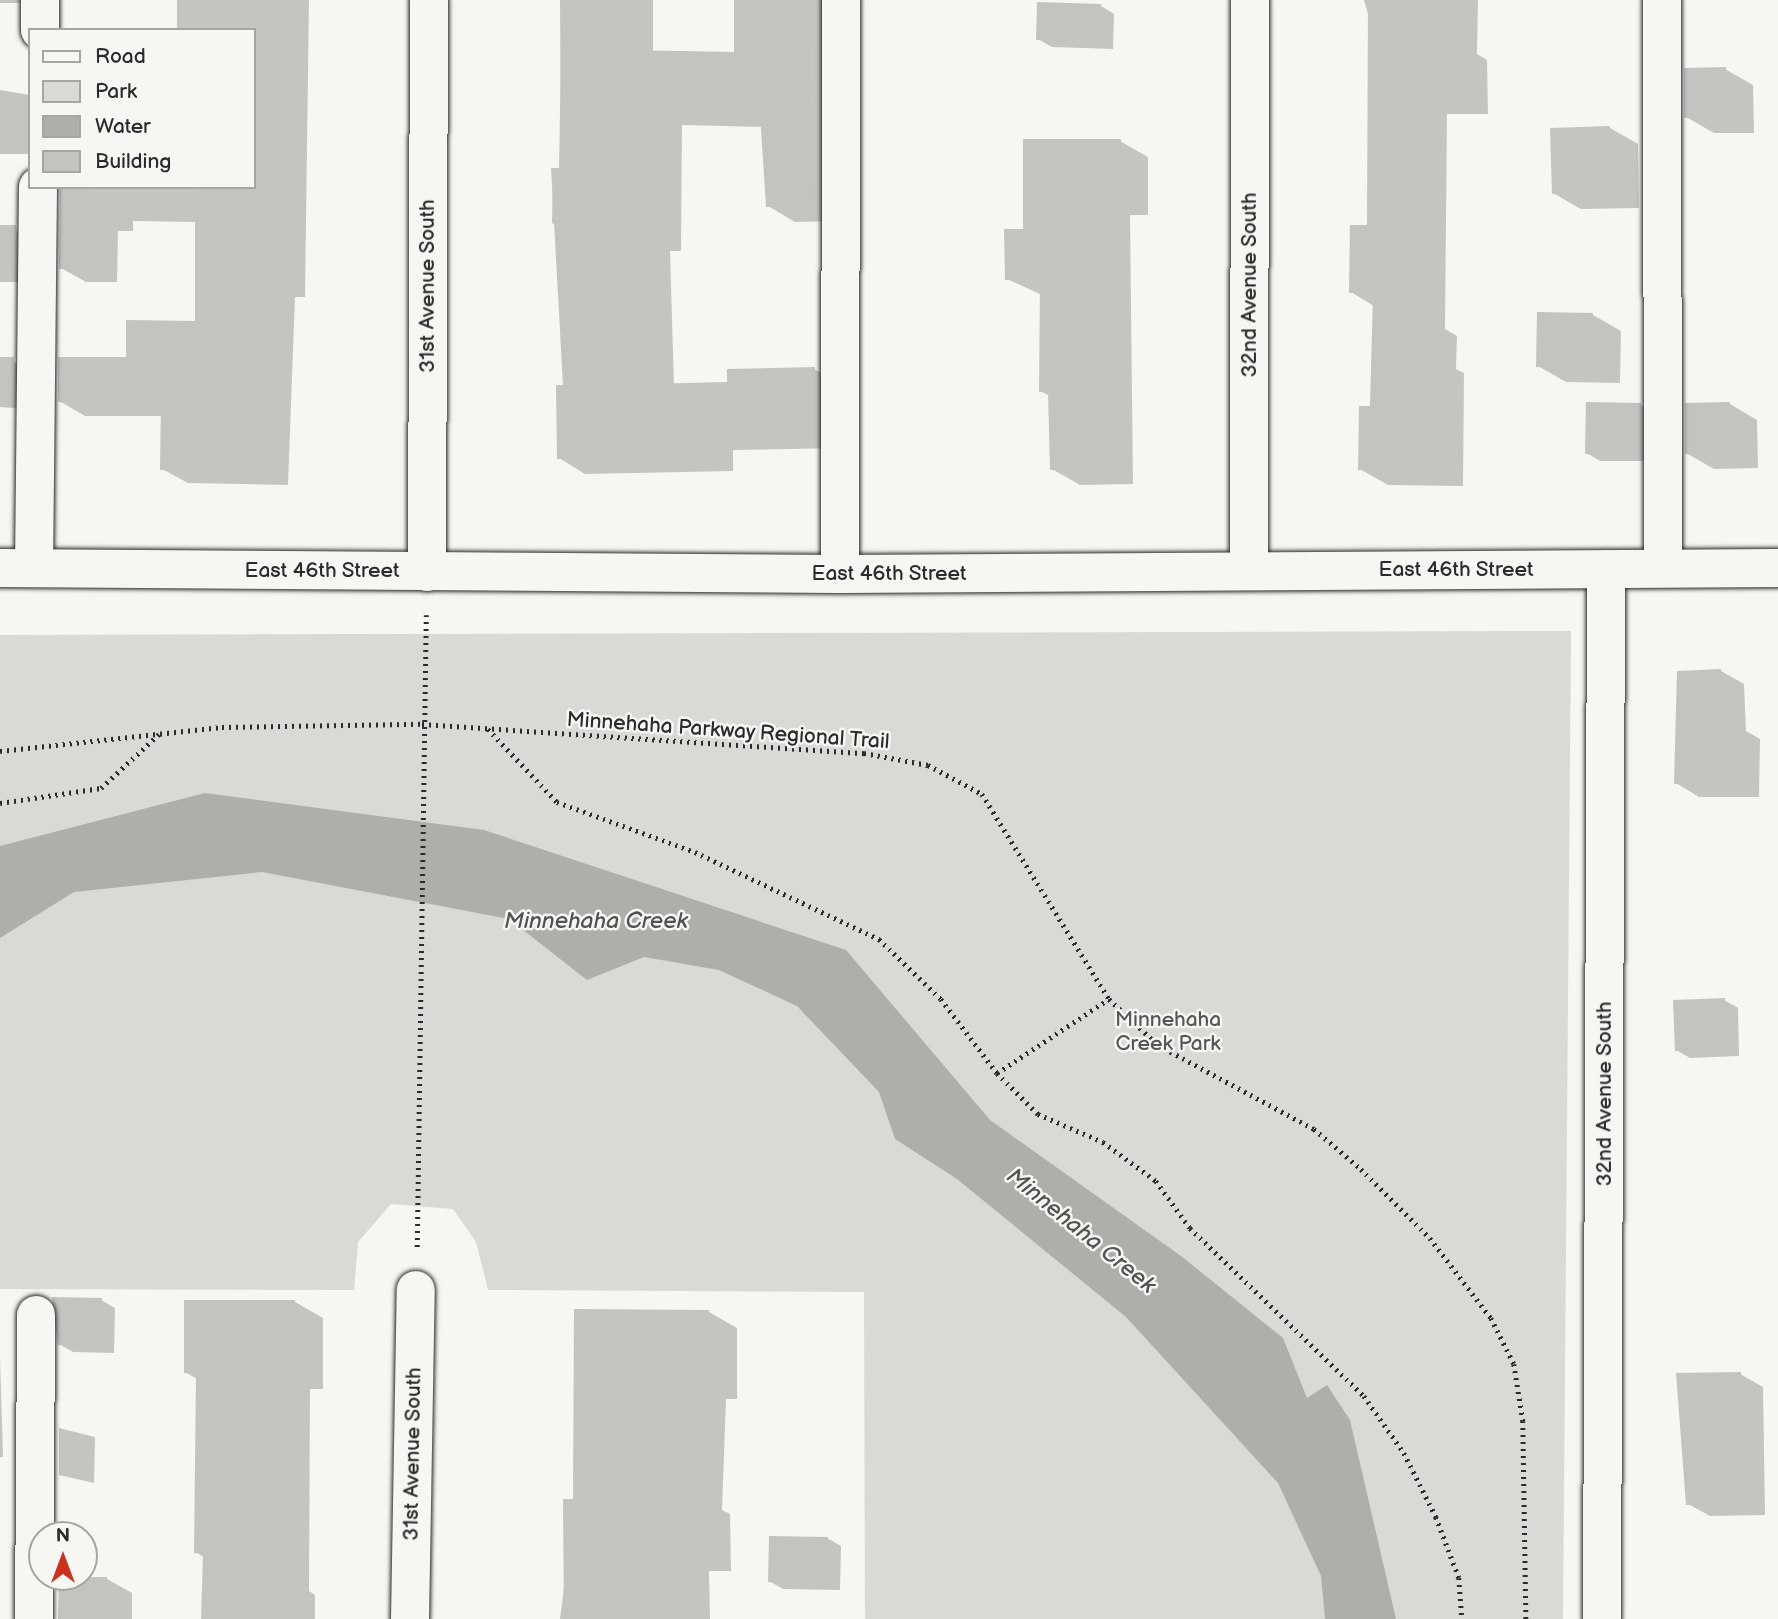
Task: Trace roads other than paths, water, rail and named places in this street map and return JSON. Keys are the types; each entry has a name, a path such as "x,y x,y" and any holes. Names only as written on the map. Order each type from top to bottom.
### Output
{"street":[{"path":"40,0 40,28"},
{"name":"31st Avenue South","path":"427,572 429,0"},
{"path":"840,574 841,0"},
{"name":"32nd Avenue South","path":"1248,571 1250,0"},
{"path":"1662,0 1663,568"},
{"path":"17,568 38,189"},
{"name":"East 46th Street","path":"17,568 840,574 1778,568"},
{"name":"32nd Avenue South","path":"1602,1619 1606,569"},
{"name":"31st Avenue South","path":"410,1619 416,1290"},
{"path":"34,1619 36,1315"}],"water":[{"name":"Minnehaha Creek","path":"205,793 484,830 846,950 990,1120 1181,1256 1283,1338 1307,1398 1327,1385 1350,1420 1396,1619 1325,1619 1321,1576 1278,1483 1126,1317 957,1179 895,1139 879,1092 797,1006 719,970 644,957 587,980 509,919 262,872 74,892 0,938 0,846"}],"park label":[{"name":"Minnehaha Creek Park","path":"1168,1032"}]}
